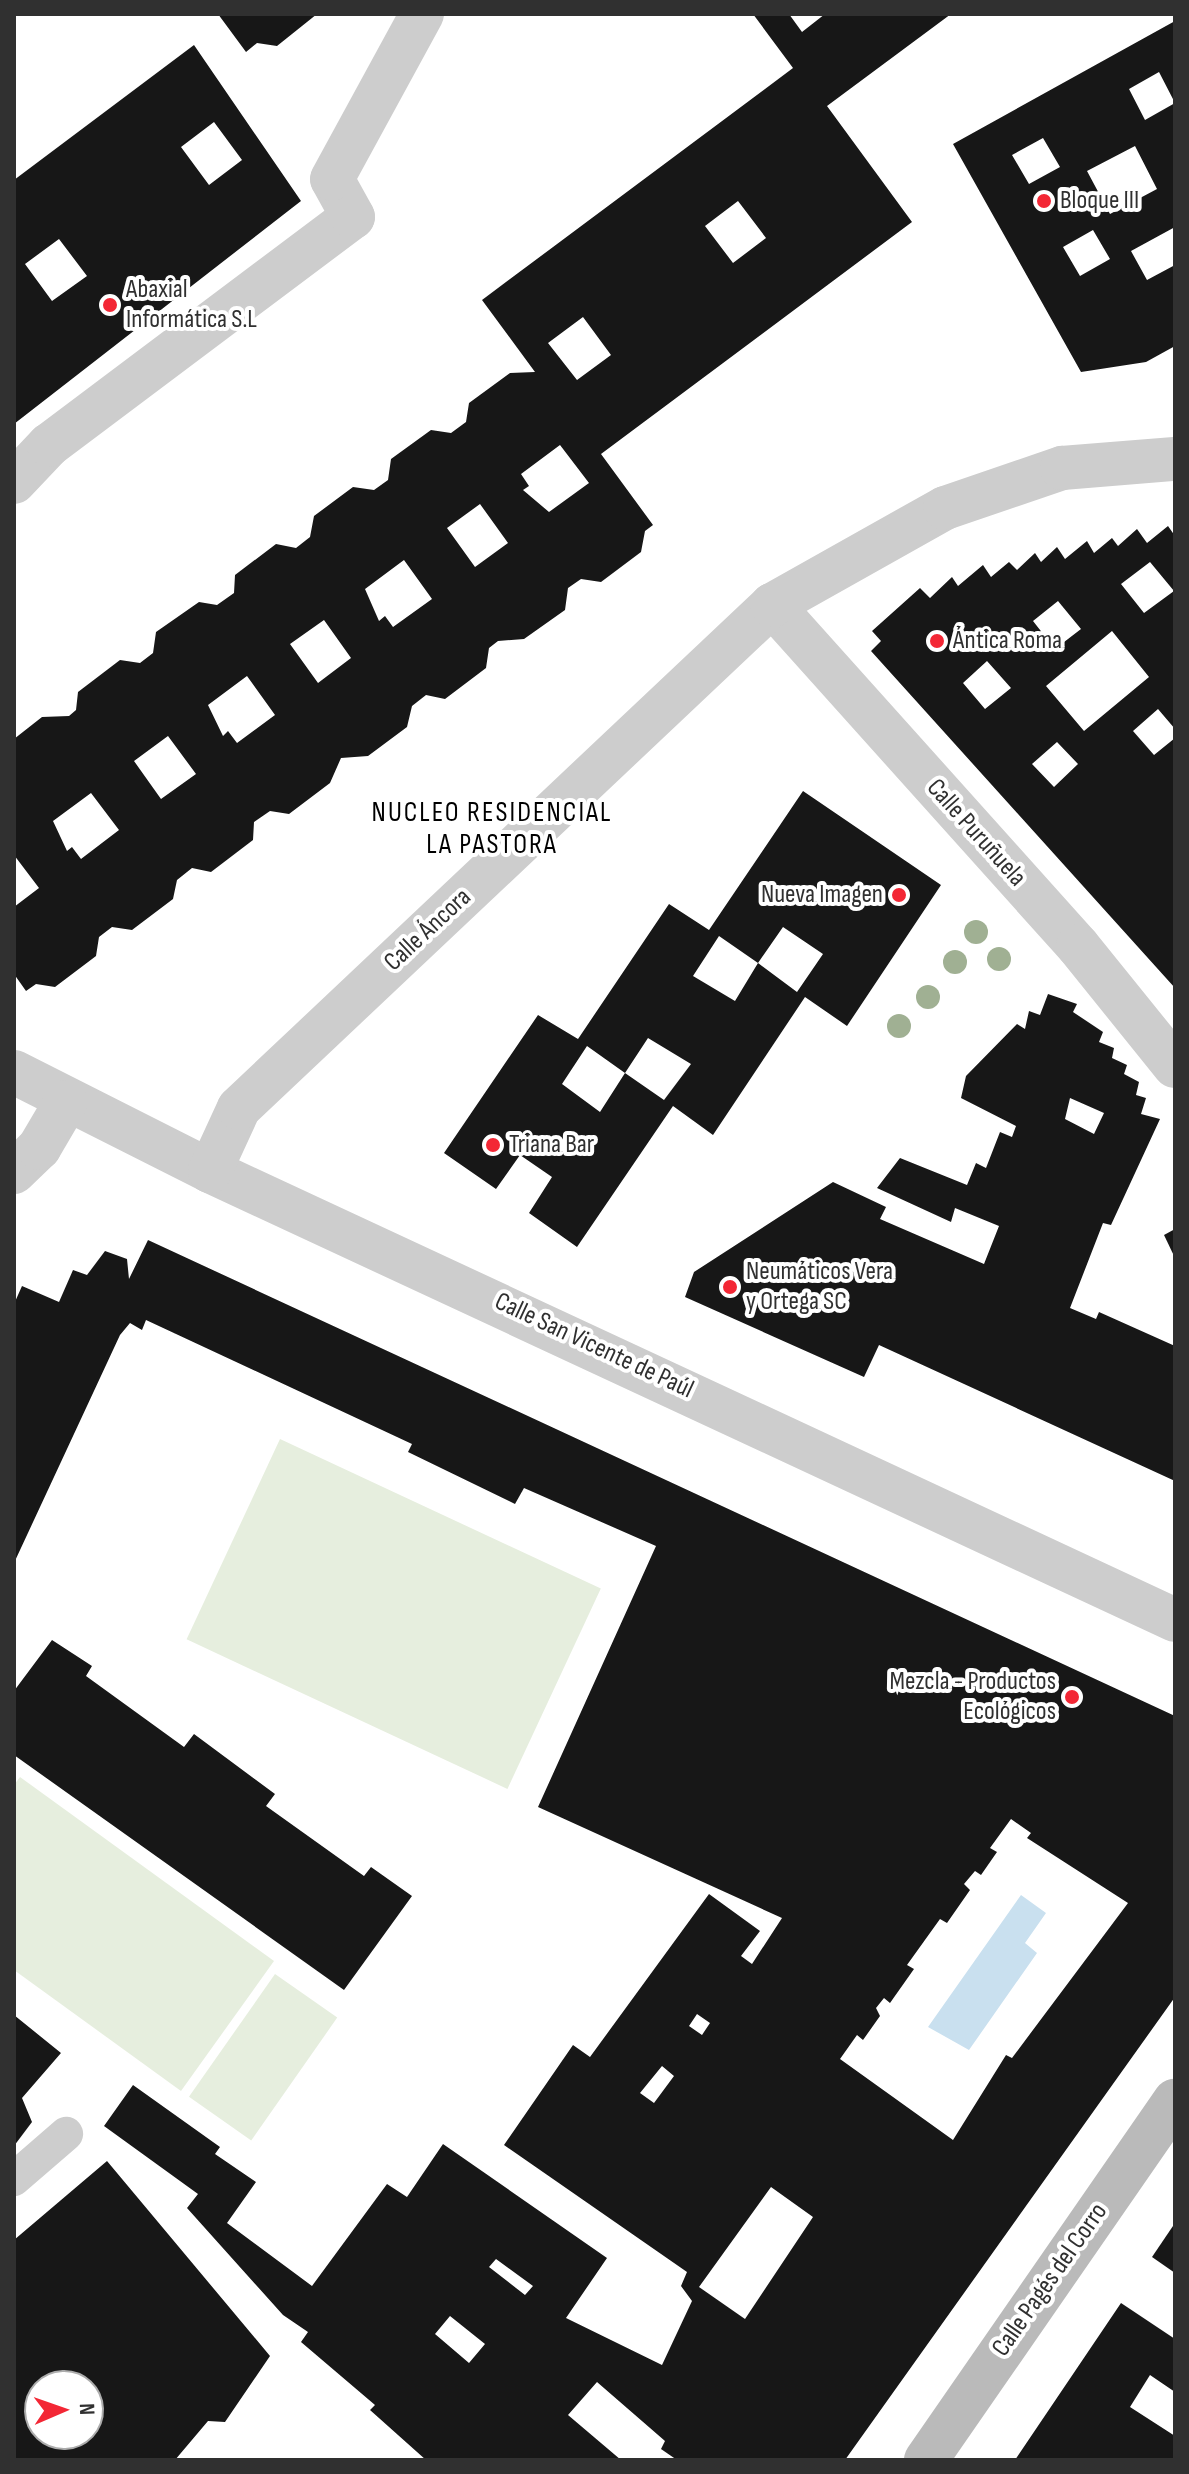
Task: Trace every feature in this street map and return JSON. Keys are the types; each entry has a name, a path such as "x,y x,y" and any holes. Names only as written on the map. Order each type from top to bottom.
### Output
{"main road":[{"name":"Calle Pagés del Corro","path":"926,2460 1175,2101"}],"street":[{"path":"14,482 49,445 353,217 332,179 422,14"},
{"name":"Calle Áncora","path":"210,1171 239,1108 772,605 945,508 1062,468 1175,459"},
{"name":"Calle Puruñuela","path":"772,605 1078,946 1175,1066"},
{"name":"Calle San Vicente de Paúl","path":"14,1072 66,1102 210,1171 1175,1620"},
{"path":"14,1172 39,1148 66,1102"}],"lane":[{"path":"14,2179 66,2134"}],"green space":[{"path":"280,1439 601,1589 507,1789 187,1639"},
{"path":"20,1777 274,1961 181,2091 14,1970 14,1785"},
{"path":"275,1974 337,2018 251,2140 189,2097"}],"water":[{"path":"1021,1895 1046,1913 1025,1943 1037,1953 969,2050 928,2027"}],"building":[{"path":"218,14 317,14 277,46 257,43 246,52"},
{"path":"753,14 789,14 802,32 825,14 951,14 827,106 912,222 601,454 653,525 645,531 641,552 601,582 581,579 568,588 565,610 524,639 498,641 489,648 486,668 445,699 426,695 412,706 407,727 368,756 341,758 330,783 289,814 270,811 254,822 253,840 211,872 192,868 177,880 173,899 132,930 112,927 99,937 96,956 55,987 36,984 26,991 14,974 14,907 39,888 14,855 14,739 42,717 69,716 76,710 78,692 120,660 140,663 153,653 156,632 199,602 217,605 234,593 235,575 276,544 296,548 310,537 314,516 353,487 374,490 388,480 391,459 431,430 451,433 466,422 469,403 510,373 535,372 482,300 793,68","holes":["738,201 766,238 733,263 705,226","583,317 611,355 577,380 548,343","560,445 589,483 549,512 523,490 529,486 521,474","480,504 508,543 475,567 447,528","404,560 432,599 393,627 385,616 379,621 365,589","324,620 351,658 318,683 290,644","247,676 275,715 237,743 228,731 223,736 208,705","168,736 196,774 161,799 134,761","91,793 119,830 81,859 72,847 67,851 53,821"]},
{"name":"Bloque III","path":"1175,21 1175,103 1175,227 1131,251 1147,280 1175,265 1175,346 1146,362 1081,372 953,144","holes":["1159,72 1175,103 1145,120 1129,89","1043,138 1060,167 1029,184 1012,155","1135,146 1157,189 1110,214 1087,171","1093,230 1110,259 1080,276 1063,247"]},
{"path":"194,45 301,201 14,424 14,180","holes":["214,122 242,160 209,185 181,147","59,239 87,276 52,301 25,264"]},
{"path":"1168,526 1175,536 1175,729 1158,709 1133,731 1154,755 1175,738 1175,988 871,651 881,641 872,631 920,588 930,598 952,577 958,586 983,565 991,577 1009,562 1017,570 1035,553 1041,562 1057,547 1065,559 1087,541 1094,553 1112,538 1118,546 1137,529 1147,543","holes":["1150,562 1174,591 1144,613 1121,584","1058,601 1081,629 1055,649 1033,621","1112,631 1149,677 1084,731 1046,686","987,661 1011,688 985,709 963,683","1057,742 1078,764 1054,787 1032,764"]},
{"path":"803,791 941,885 847,1026 805,997 713,1135 673,1106 577,1247 529,1213 552,1177 520,1155 496,1189 444,1153 538,1015 578,1039 669,904 709,930","holes":["783,927 823,954 797,992 758,963","719,936 758,963 735,1001 693,976","648,1038 691,1064 664,1100 625,1073","587,1046 625,1073 600,1112 562,1084"]},
{"path":"1048,994 1077,1004 1073,1012 1103,1032 1099,1042 1114,1048 1112,1058 1127,1065 1124,1074 1139,1082 1136,1095 1146,1098 1141,1114 1160,1119 1111,1225 1103,1223 1070,1308 1096,1319 1099,1312 1175,1346 1175,1481 879,1345 864,1377 685,1297 694,1272 833,1182 886,1207 880,1219 984,1264 999,1226 955,1208 951,1222 877,1188 900,1158 967,1185 976,1163 986,1168 1000,1132 1012,1137 1016,1126 961,1098 966,1076 1017,1024 1025,1029 1029,1011 1040,1015","holes":["1070,1098 1104,1113 1094,1134 1065,1119"]},
{"path":"1175,1229 1175,1258 1164,1235"},
{"path":"148,1240 1175,1716 1175,1997 845,2460 677,2460 661,2449 665,2441 597,2382 568,2415 621,2460 426,2460 370,2410 375,2405 301,2342 308,2332 283,2315 187,2208 198,2194 104,2126 133,2085 220,2147 215,2154 256,2182 227,2223 312,2286 387,2184 407,2197 443,2144 607,2258 566,2318 662,2365 692,2301 681,2286 687,2272 504,2145 573,2045 590,2057 709,1894 760,1931 741,1956 752,1964 782,1918 538,1807 656,1546 524,1488 515,1504 408,1452 412,1444 146,1320 142,1330 130,1323 120,1335 14,1563 14,1304 22,1286 59,1302 73,1270 87,1275 105,1251 127,1259 129,1279","holes":["1011,1819 1031,1833 1027,1838 1128,1903 1012,2058 1006,2055 953,2140 840,2059 857,2035 863,2040 880,2016 876,2008 884,1998 890,2003 914,1969 907,1965 940,1919 947,1923 970,1890 964,1884 975,1871 981,1875 997,1852 990,1848","697,2014 710,2023 702,2035 689,2026","662,2066 674,2076 654,2103 640,2093","771,2187 813,2217 745,2319 699,2287","496,2259 533,2286 525,2295 489,2267","450,2316 485,2344 469,2363 435,2334"]},
{"path":"52,1640 92,1666 86,1676 184,1747 194,1734 275,1794 266,1806 364,1876 371,1867 412,1896 344,1990 14,1755 14,1691"},
{"path":"14,2015 61,2053 22,2098 32,2122 14,2146"},
{"path":"107,2161 270,2356 225,2422 208,2421 175,2460 14,2460 14,2240"},
{"path":"1175,2223 1175,2273 1152,2257"},
{"path":"1121,2303 1175,2339 1175,2392 1150,2375 1130,2407 1175,2436 1175,2460 1015,2460"}],"place":[{"name":"Bloque III","path":"1044,201"},
{"name":"Abaxial Informática S.L","path":"110,305"},
{"name":"Ántica Roma","path":"937,641"},
{"name":"Nueva Imagen","path":"899,895"},
{"name":"Triana Bar","path":"493,1145"},
{"name":"Neumáticos Vera y Ortega SC","path":"730,1287"},
{"name":"Mezcla - Productos Ecológicos","path":"1072,1697"}],"district":[{"name":"NUCLEO RESIDENCIAL LA PASTORA","path":"492,829"}]}
